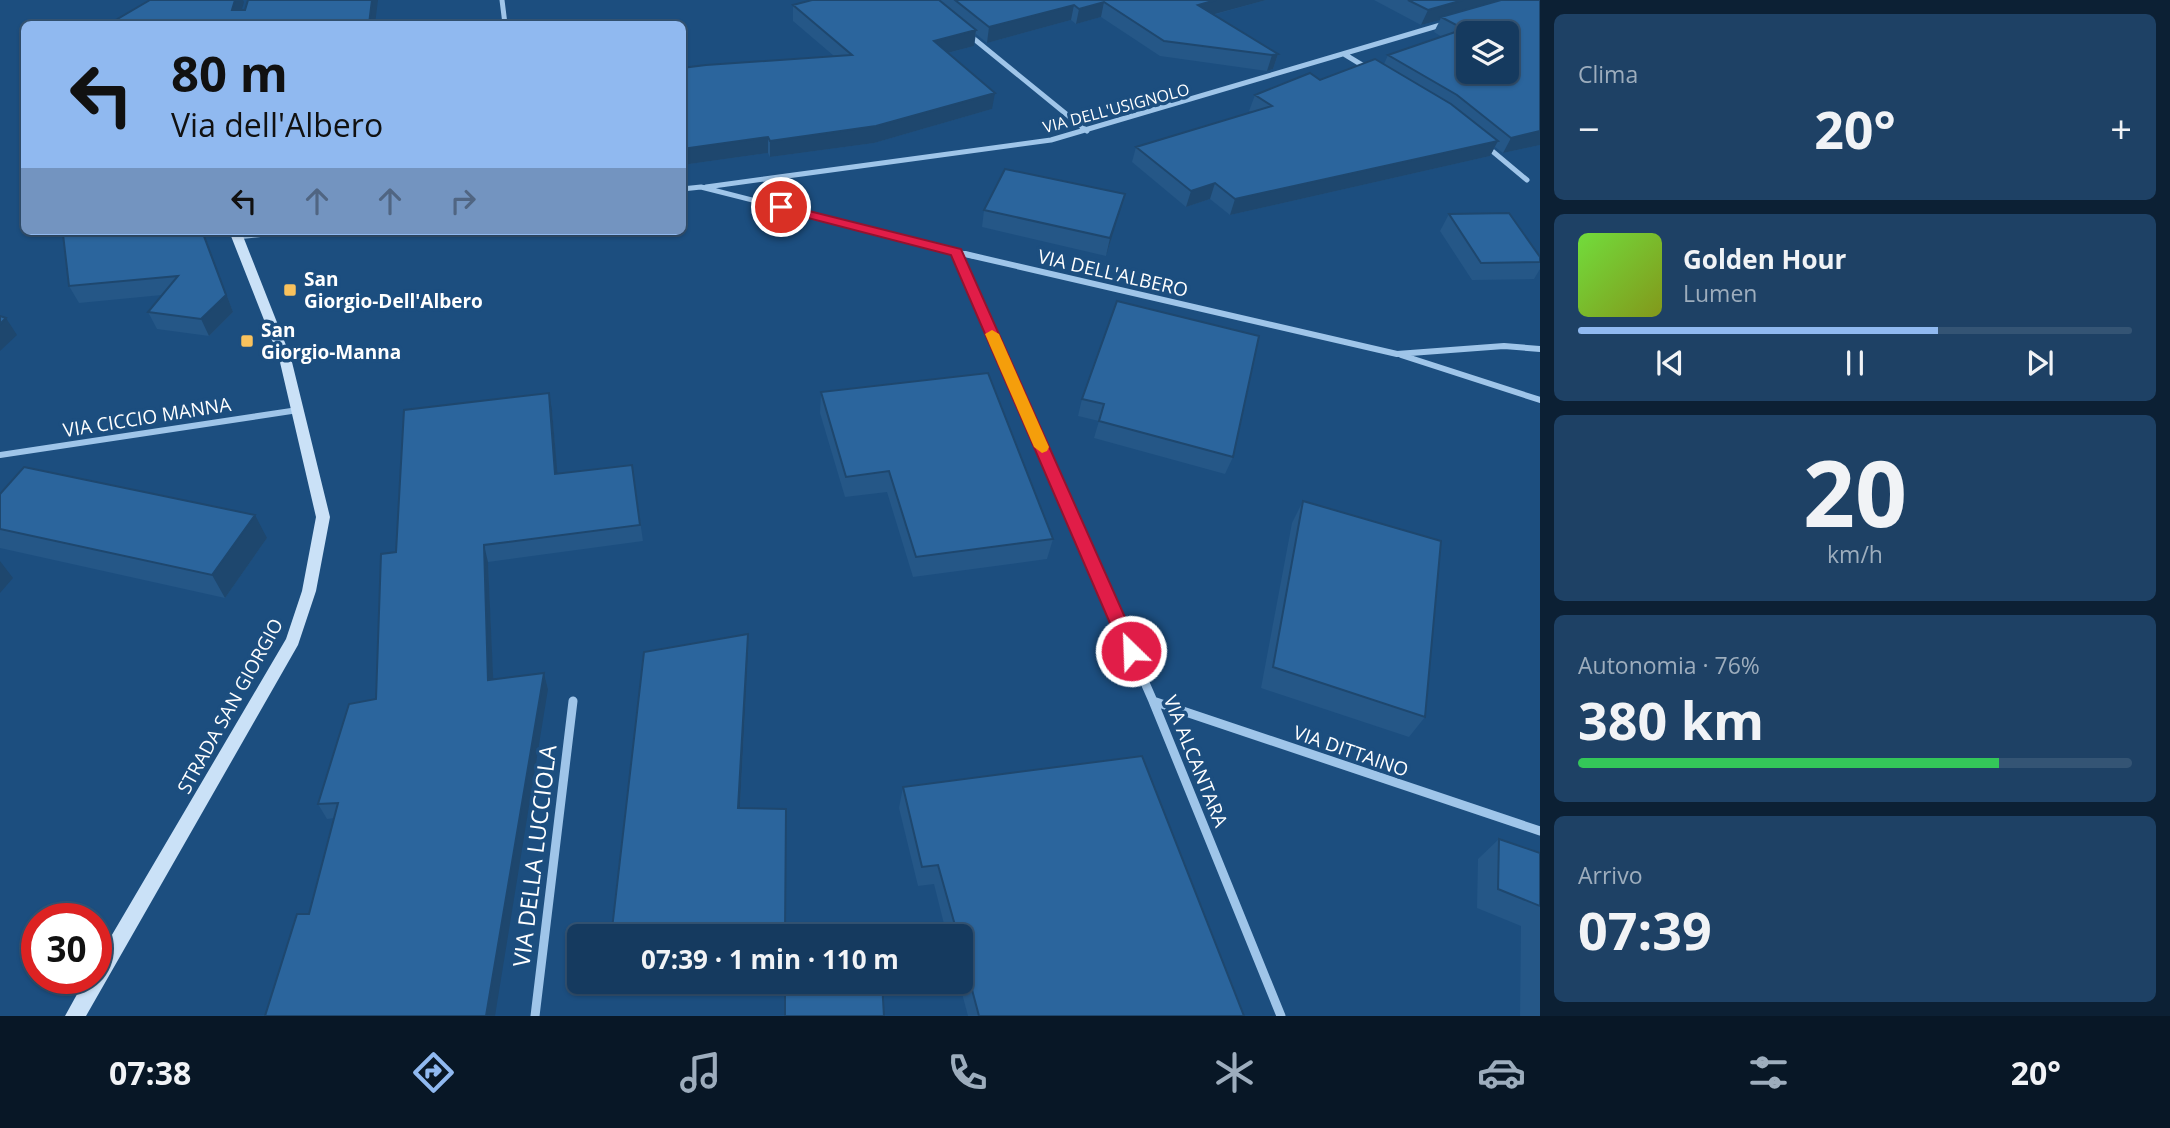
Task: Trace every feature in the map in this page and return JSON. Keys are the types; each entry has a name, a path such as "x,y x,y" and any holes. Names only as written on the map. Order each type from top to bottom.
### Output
{"street":[{"path":"502,0 505,21"},
{"name":"VIA DELL'USIGNOLO","path":"701,187 1051,140 1448,23"},
{"path":"958,26 1087,131"},
{"path":"1344,54 1378,75"},
{"path":"1475,137 1527,180"},
{"name":"VIA DELL'ALBERO","path":"686,189 701,187 956,252 1397,354 1504,346 1540,349"},
{"name":"STRADA SAN GIORGIO","path":"75,1016 293,641 309,591 323,517 285,358 236,235"},
{"name":"VIA ALCANTARA","path":"956,252 1153,701 1280,1016"},
{"path":"1397,354 1540,400"},
{"name":"VIA CICCIO MANNA","path":"0,455 298,410"},
{"name":"VIA DELLA LUCCIOLA","path":"535,1016 573,701"},
{"name":"VIA DITTAINO","path":"1153,701 1540,831"}],"building":[{"path":"150,0 235,0 232,10 245,10 248,0 372,0 369,21 114,21"},
{"path":"812,0 939,0 976,30 934,41 995,93 876,126 770,141 768,137 686,148 686,68 852,55 793,5"},
{"path":"955,0 1216,0 1198,5 1278,54 1164,41 1104,2 1079,9 1074,5 989,27"},
{"path":"1408,0 1463,0 1428,10"},
{"path":"1501,0 1540,0 1540,131 1511,138 1457,95 1388,55 1456,32 1456,84 1519,84 1519,21 1456,21 1456,25 1441,17"},
{"path":"1375,59 1451,104 1498,141 1235,199 1215,183 1191,191 1136,147 1272,106 1255,95 1310,73 1320,80"},
{"path":"1005,169 1125,194 1110,238 984,210"},
{"path":"1509,213 1540,257 1540,262 1481,263 1449,214"},
{"path":"63,235 204,235 226,295 201,319 148,312 178,276 69,286"},
{"path":"1117,301 1259,336 1233,457 1099,421 1104,404 1082,399"},
{"path":"988,373 1053,539 916,557 889,471 846,477 821,392"},
{"path":"549,393 555,474 632,465 640,525 484,545 488,680 544,673 486,1016 265,1016 297,914 309,914 338,803 318,804 349,704 376,699 381,554 396,552 404,410"},
{"path":"24,467 255,515 212,575 0,529 0,494"},
{"path":"1303,501 1441,541 1425,717 1273,667"},
{"path":"748,634 738,808 786,809 785,924 613,924 644,652"},
{"path":"1142,756 1244,1016 979,1016 973,993 973,924 955,924 938,865 922,867 903,787"},
{"path":"1499,839 1540,853 1540,906 1498,889"},
{"path":"785,994 883,994 884,1016 785,1016"}],"slow traffic":[{"path":"992,334 1042,447"}],"place":[{"name":"San Giorgio-Dell'Albero","path":"290,290"},
{"name":"San Giorgio-Manna","path":"247,341"}],"route":[{"path":"781,207 956,252 1131,651"}]}
